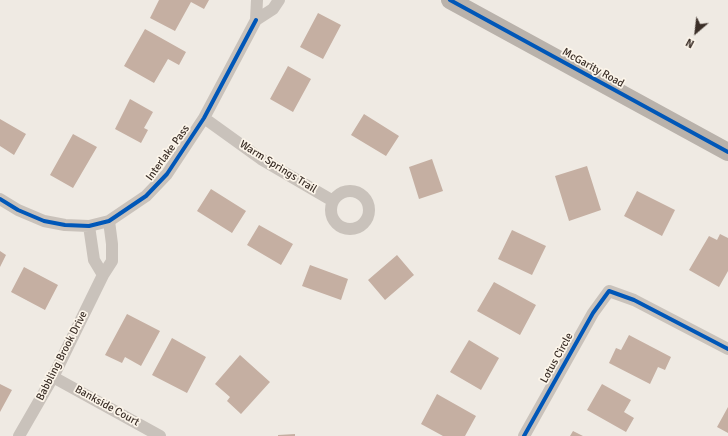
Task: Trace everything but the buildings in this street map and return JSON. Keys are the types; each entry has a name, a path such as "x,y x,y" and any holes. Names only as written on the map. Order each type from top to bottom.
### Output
{"street":[{"name":"Interlake Pass","path":"0,200 18,210 44,221 65,225 90,226 110,221 146,196 159,183 204,118 256,20 257,0"},
{"name":"Interlake Pass","path":"256,20 273,9 279,0"},
{"name":"McGarity Road","path":"450,0 728,152"},
{"name":"Warm Springs Trail","path":"204,118 261,159 333,201"},
{"name":"Babbling Brook Drive","path":"18,436 53,377 103,274 112,261 110,221"},
{"path":"90,226 94,260 103,274"},
{"name":"Lotus Circle","path":"524,436 593,313 609,291 634,300 728,349"},
{"name":"Bankside Court","path":"53,377 160,436"}],"cycle path":[{"path":"450,0 728,152"},
{"path":"0,199 18,210 44,221 65,225 89,226 109,221 146,196 167,174 204,118 256,20"},
{"path":"524,436 593,313 609,291 634,300 728,349"}]}
